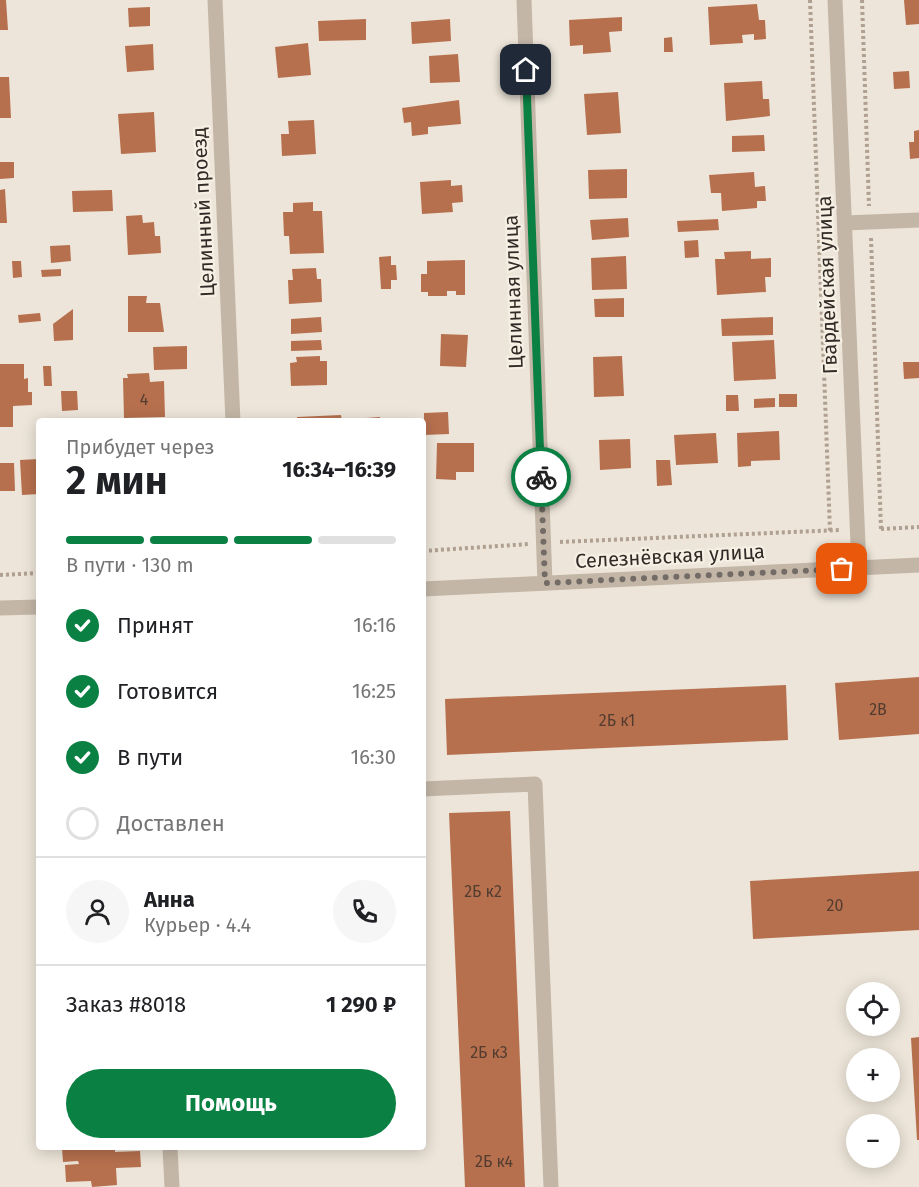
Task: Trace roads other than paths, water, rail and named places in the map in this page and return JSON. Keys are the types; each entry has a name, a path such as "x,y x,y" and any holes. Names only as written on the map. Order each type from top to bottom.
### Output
{"street":[{"name":"Целинный проезд","path":"215,0 233,418"},
{"name":"Целинная улица","path":"524,0 545,583"},
{"name":"Гвардейская улица","path":"836,0 859,568"},
{"path":"845,223 919,220"},
{"name":"Селезнёвская улица","path":"426,590 919,565"},
{"path":"0,608 36,607"},
{"path":"426,789 535,784 551,1187"},
{"path":"170,1150 172,1187"}]}
